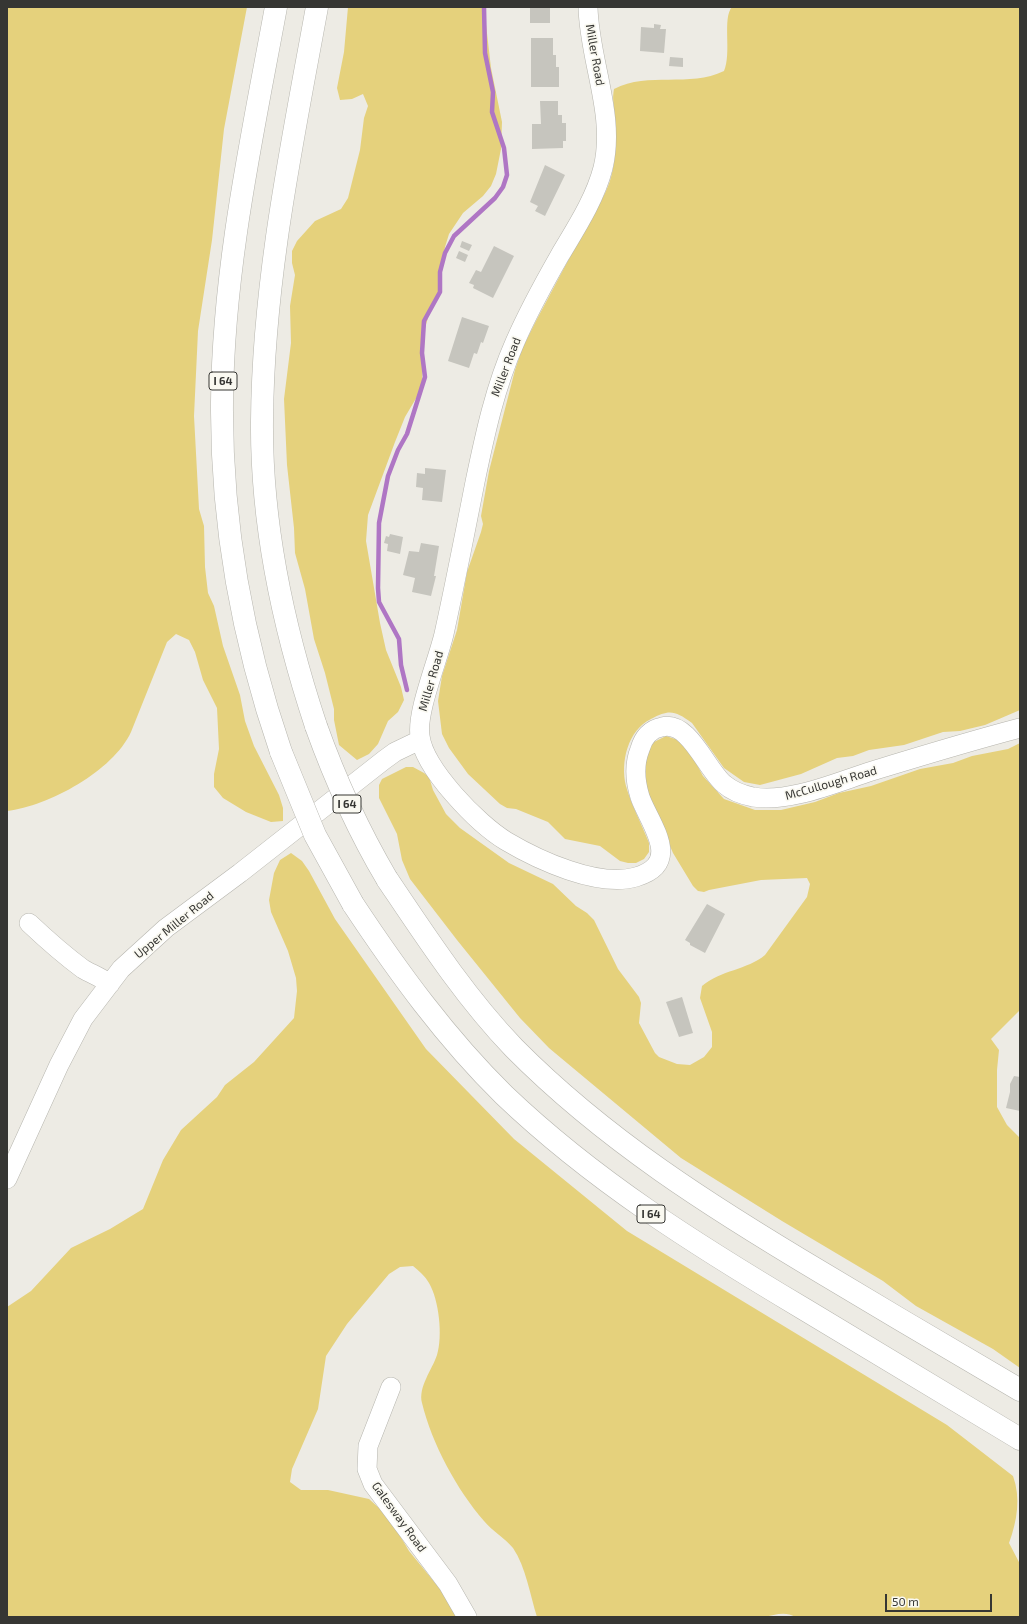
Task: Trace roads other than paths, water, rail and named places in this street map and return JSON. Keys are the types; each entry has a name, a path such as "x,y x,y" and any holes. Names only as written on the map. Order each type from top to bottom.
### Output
{"highway":[{"name":"I 64","path":"276,7 235,247 224,347 222,401 226,505 232,557 252,656 268,714 281,752 315,835 353,904 410,985 462,1051 514,1104 551,1138 600,1178 720,1259 1020,1439"},
{"name":"I 64","path":"317,7 271,275 263,366 262,423 268,522 276,579 300,676 332,770 368,847 387,879 432,947 470,996 508,1041 562,1094 607,1132 722,1212 1020,1390"}],"street":[{"name":"Miller Road","path":"420,740 421,714 444,632 484,439 498,384 524,322 590,201 603,168 606,142 605,118 590,36 588,7"},
{"name":"McCullough Road","path":"420,740 441,778 471,812 500,837 530,854 571,870 592,876 624,879 634,878 649,871 656,864 660,856 661,846 659,836 641,801 636,784 636,770 640,748 644,740 656,729 669,726 684,732 712,770 726,786 740,794 762,798 798,794 1020,728"},
{"name":"Upper Miller Road","path":"7,1179 59,1065 83,1019 136,954 166,928 240,873 384,760 420,740"},
{"path":"29,923 60,952 85,970 100,976 110,984"},
{"name":"Galesway Road","path":"391,1387 368,1446 367,1469 373,1484 448,1584 467,1617"}],"waterway":[{"path":"407,690 401,665 399,639 379,602 379,523 388,476 398,450 407,434 425,377 422,353 424,321 440,292 440,272 445,253 454,236 495,198 503,187 507,175 504,148 492,112 493,92 485,53 484,7"}]}
